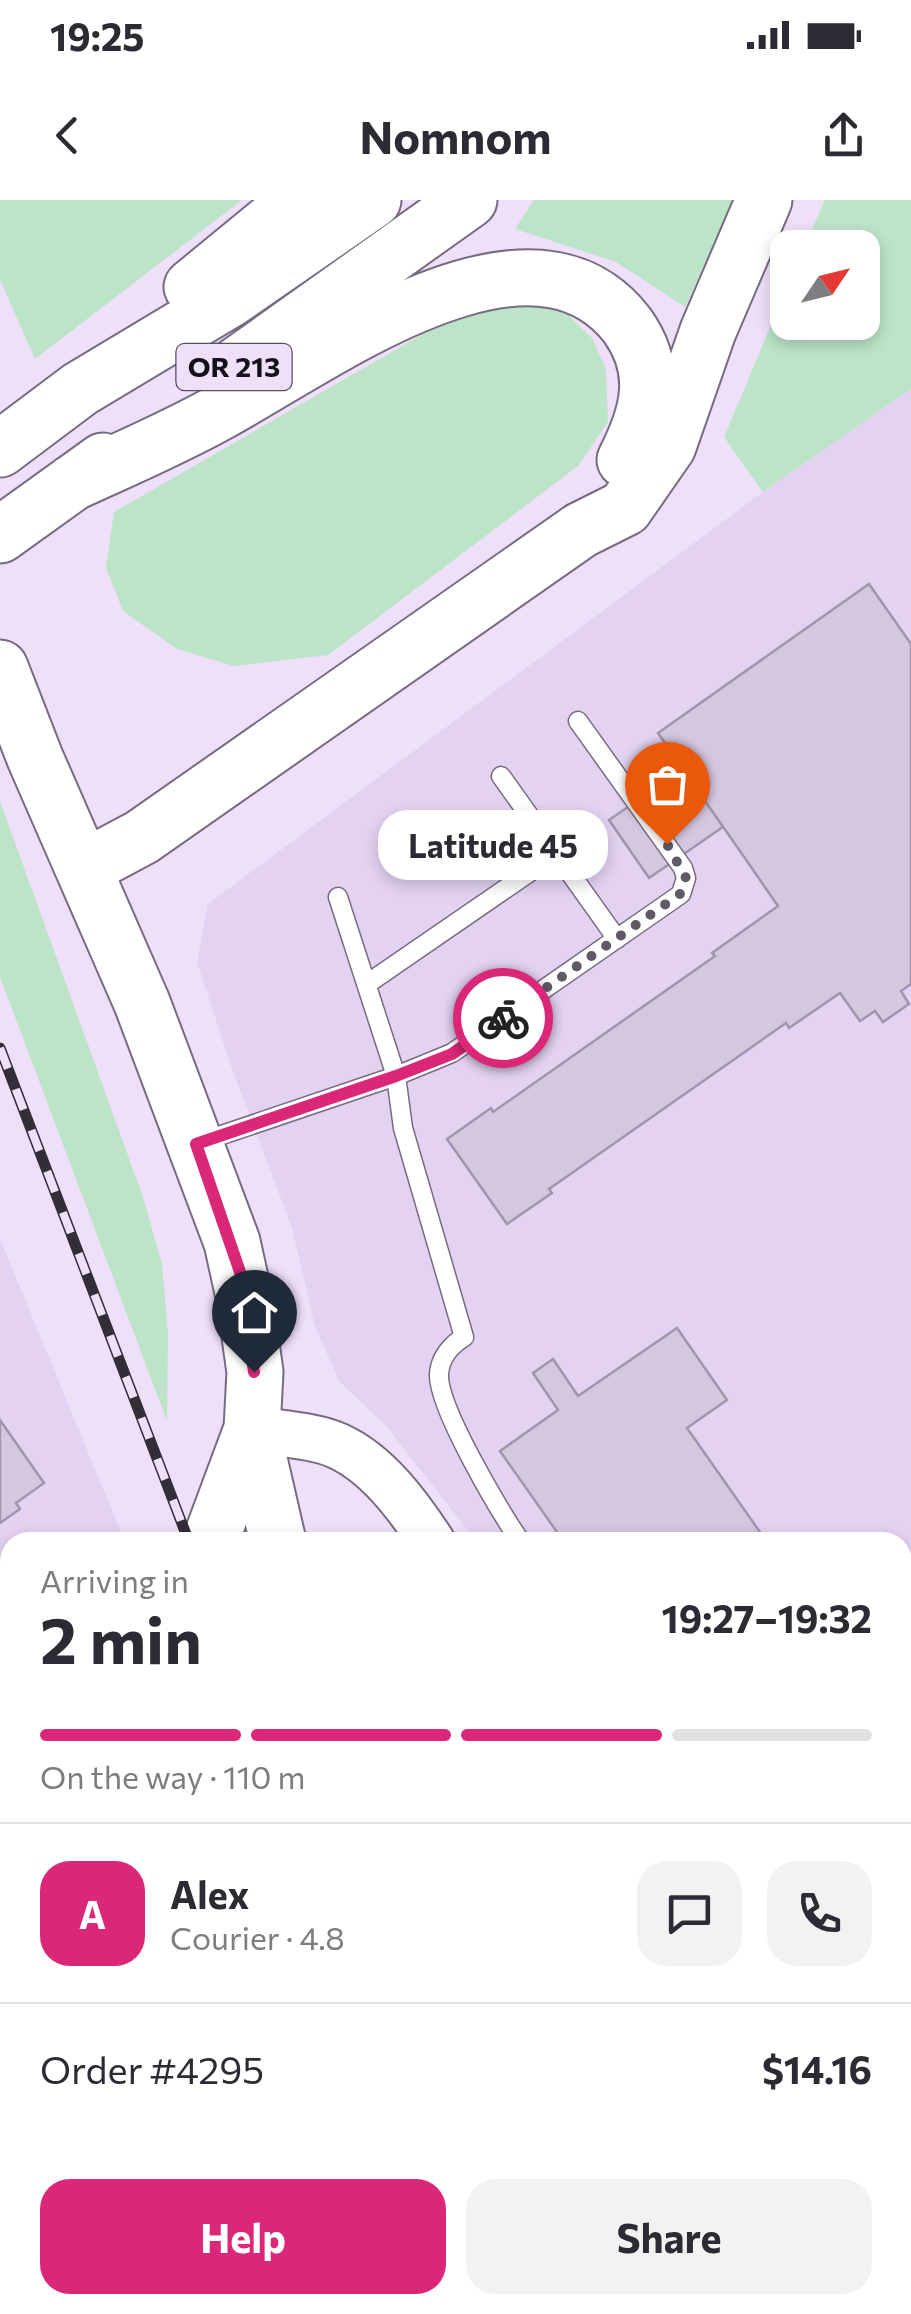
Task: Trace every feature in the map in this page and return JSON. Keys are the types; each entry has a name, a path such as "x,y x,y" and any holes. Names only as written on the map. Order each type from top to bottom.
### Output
{"main road":[{"path":"80,389 206,274 298,200"},
{"name":"OR 213","path":"0,449 80,389 230,299 374,200"},
{"name":"OR 213","path":"0,535 469,200"},
{"path":"84,868 142,836 222,783 581,530 625,508 668,446 721,298 764,200"},
{"path":"72,484 220,412 420,298 469,280 514,274 543,276 575,282 609,305 640,347 646,371 649,396 642,426 581,530"},
{"path":"0,668 142,1003 240,1272 254,1372 252,1429 276,1532"},
{"path":"214,1532 252,1429"}],"street":[{"path":"252,1429 337,1445 363,1462 392,1490 424,1532"}],"lane":[{"path":"196,1144 452,1054 680,894 686,878 684,868 578,721"},
{"path":"501,776 617,939"},
{"path":"366,984 556,854"},
{"path":"338,897 396,1076 403,1128 464,1336 451,1345 439,1376 472,1461 515,1532"}],"shaded area":[{"path":"911,389 911,1532 469,1532 386,1426 339,1381 315,1326 292,1228 197,962 208,904 763,492"},
{"path":"0,1239 121,1532 0,1532"}],"green space":[{"path":"0,200 242,200 35,359 0,280"},
{"path":"534,200 734,200 685,307 616,262 515,229"},
{"path":"825,200 911,200 911,389 763,492 724,437 770,327 770,340 880,340 880,230 812,230"},
{"path":"532,303 568,315 592,338 606,369 608,422 578,466 328,655 234,666 177,649 123,611 106,568 114,512 456,315"},
{"path":"0,801 143,1197 162,1264 168,1332 167,1421 0,977"}],"building":[{"path":"869,584 911,644 911,984 901,991 909,1004 883,1022 875,1011 860,1021 840,993 789,1028 786,1023 549,1189 552,1193 507,1224 447,1139 491,1108 493,1112 715,956 712,953 778,906 658,733"},
{"path":"683,769 723,827 649,878 609,820"},
{"path":"677,1328 727,1400 687,1428 760,1532 557,1532 500,1451 558,1410 533,1373 553,1359 578,1396"},
{"path":"0,1420 44,1483 16,1503 20,1509 0,1523"}],"railway":[{"path":"0,1048 185,1532"}],"way so far":[{"path":"503,1018 680,894 685,886 684,868 667,844"}],"place":[{"name":"Latitude 45","path":"667,844"}],"route":[{"path":"254,1372 240,1272 196,1144 452,1054 503,1018"}]}
